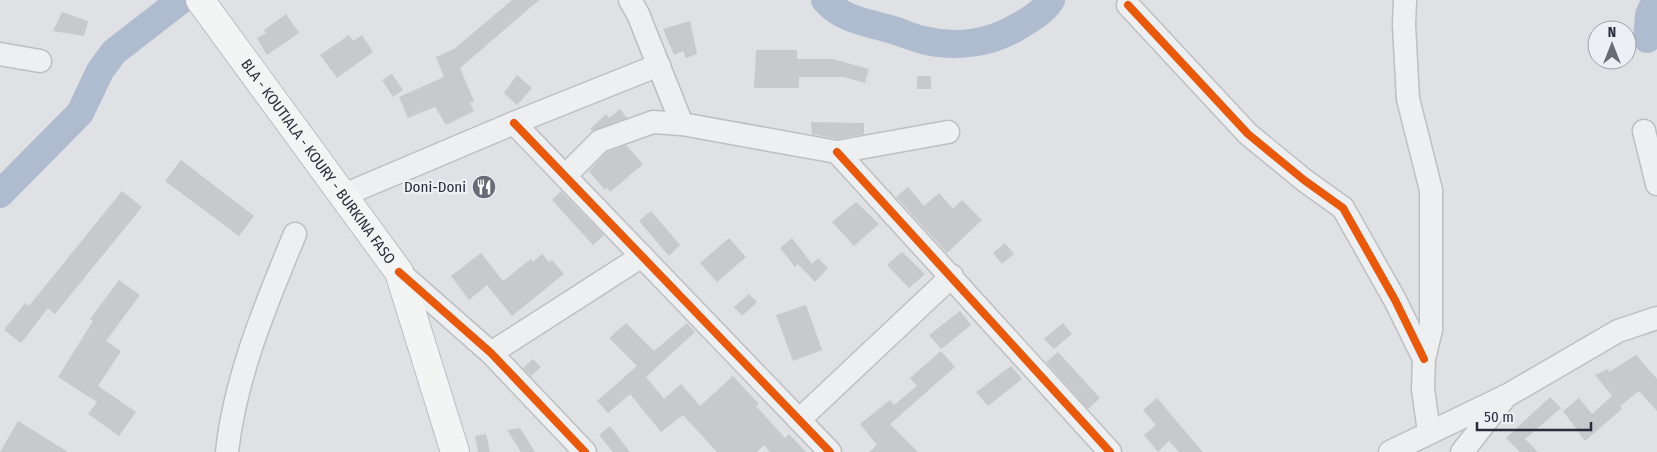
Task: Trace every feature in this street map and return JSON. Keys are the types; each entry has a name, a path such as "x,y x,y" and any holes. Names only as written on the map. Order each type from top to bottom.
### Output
{"main road":[{"name":"BLA - KOUTIALA - KOURY - BURKINA FASO","path":"207,11 399,272 455,452"}],"street":[{"path":"630,0 638,14 682,124"},
{"path":"1405,0 1404,25 1408,99 1431,190 1431,330 1424,359 1423,389 1429,432"},
{"path":"1128,5 1248,134 1304,180 1343,208 1395,300 1424,359"},
{"path":"0,54 40,60"},
{"path":"344,195 514,122 659,65"},
{"path":"514,122 830,452"},
{"path":"565,176 600,141 653,122 682,124 837,152 948,132"},
{"path":"1644,131 1657,184"},
{"path":"837,152 952,276 1110,452"},
{"path":"227,452 230,428 259,321 295,234"},
{"path":"491,354 642,256"},
{"path":"399,272 491,354 574,449"},
{"path":"799,420 952,276"},
{"path":"1390,452 1508,395 1618,331 1657,318"},
{"path":"1462,452 1508,395"}],"building":[{"path":"512,0 539,0 460,68 474,101 470,103 474,111 446,125 435,107 408,118 399,97 444,77 436,57 454,49"},
{"path":"62,12 88,21 84,36 53,31"},
{"path":"286,14 299,33 267,55 257,38 266,33 264,30"},
{"path":"690,21 697,54 686,58 683,51 674,55 663,29"},
{"path":"349,35 353,41 362,35 373,52 337,78 320,55"},
{"path":"756,50 797,50 797,59 833,59 869,69 865,83 844,77 799,77 799,88 754,88"},
{"path":"392,74 403,90 393,97 382,80"},
{"path":"517,75 532,88 517,105 504,93"},
{"path":"917,76 931,76 931,89 917,89"},
{"path":"620,109 627,118 592,131 590,129 606,114 609,118"},
{"path":"811,122 864,123 864,134 838,139 812,134"},
{"path":"626,145 643,164 610,192 607,188 605,190 589,171 607,152"},
{"path":"181,160 254,216 239,236 165,181"},
{"path":"908,187 924,206 939,193 953,209 962,200 982,220 947,253 896,197"},
{"path":"122,191 142,207 55,314 48,308 21,343 4,330 25,303 29,306"},
{"path":"561,191 604,235 593,245 552,200"},
{"path":"856,202 879,224 854,246 832,222"},
{"path":"651,211 680,245 669,256 639,221"},
{"path":"729,238 746,257 717,282 700,263"},
{"path":"792,238 812,264 818,258 828,268 815,282 798,264 795,267 780,248"},
{"path":"1005,243 1014,254 1002,264 993,253"},
{"path":"902,252 925,274 909,288 887,265"},
{"path":"481,253 503,281 531,259 533,262 542,254 549,262 552,260 564,274 512,316 487,285 469,300 451,276"},
{"path":"119,280 140,295 106,341 121,351 98,386 136,412 119,436 88,414 97,402 58,377 93,321 90,319"},
{"path":"749,294 757,302 742,316 734,307"},
{"path":"806,305 822,350 793,361 776,315"},
{"path":"960,311 971,325 941,349 929,335"},
{"path":"626,323 654,351 687,323 695,332 646,377 664,399 681,384 700,406 733,376 759,404 756,406 785,438 789,434 806,452 770,452 764,445 757,452 717,452 683,415 661,432 630,394 608,413 597,401 637,366 609,338"},
{"path":"1063,323 1072,334 1054,349 1044,339"},
{"path":"941,351 955,367 890,424 918,452 869,452 877,445 860,424 890,400 894,405 917,386 910,378"},
{"path":"1058,352 1100,398 1088,409 1046,362"},
{"path":"1636,355 1657,379 1657,411 1639,391 1620,406 1622,409 1585,441 1563,411 1579,398 1592,414 1612,396 1595,375 1608,369 1609,372"},
{"path":"533,359 541,367 531,376 523,368"},
{"path":"1011,366 1022,379 988,406 976,392"},
{"path":"1550,397 1561,408 1525,439 1538,452 1520,452 1506,438"},
{"path":"1157,398 1203,452 1179,452 1169,441 1158,452 1144,435 1156,425 1143,410"},
{"path":"18,421 68,452 0,452"},
{"path":"610,426 630,452 613,452 599,435"},
{"path":"520,428 535,452 521,452 507,430"},
{"path":"486,434 490,452 478,452 475,436"}],"waterway":[{"path":"0,194 80,113 100,71 114,52 181,0"},
{"path":"825,0 838,11 861,21 923,40 947,44 972,43 1008,32 1036,15 1051,0"},
{"path":"1647,39 1649,15 1656,0"}],"cycle path":[{"path":"1128,5 1248,134 1304,180 1343,208 1395,300 1424,359"},
{"path":"514,123 830,452"},
{"path":"837,152 1110,452"},
{"path":"399,272 491,353 585,452"}],"place":[{"name":"Doni-Doni","path":"484,187"}]}
